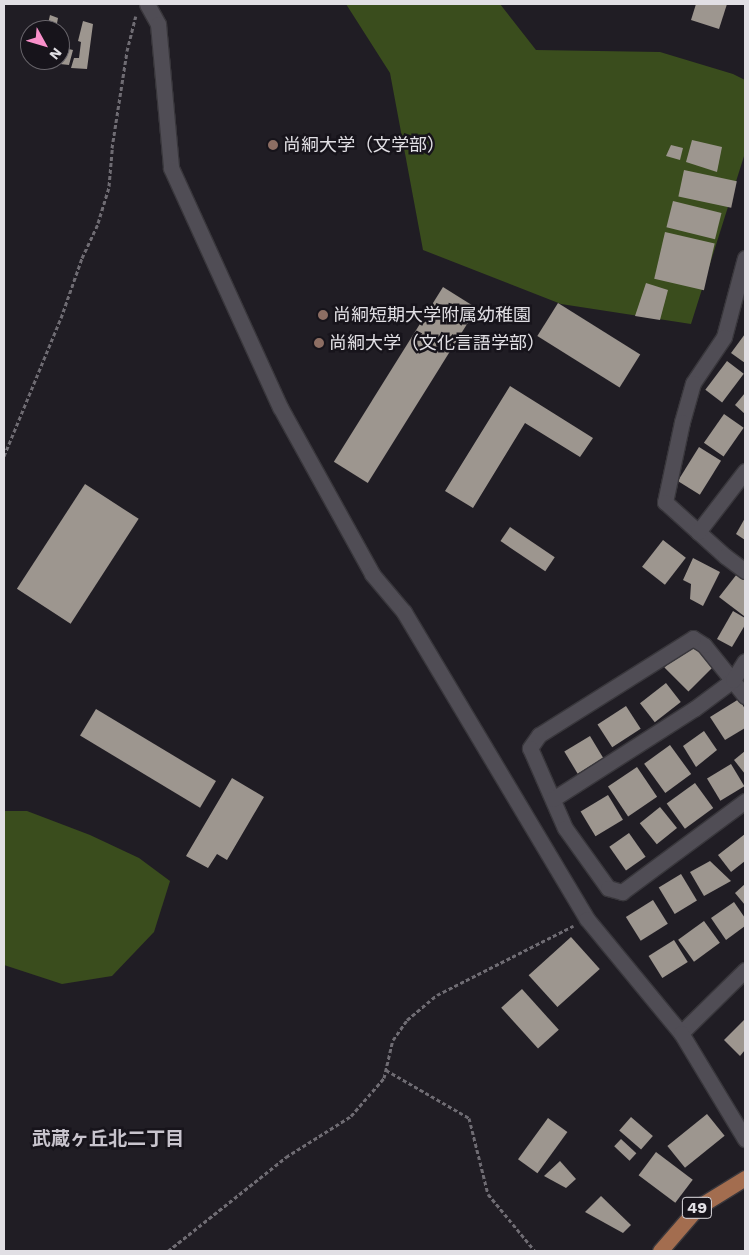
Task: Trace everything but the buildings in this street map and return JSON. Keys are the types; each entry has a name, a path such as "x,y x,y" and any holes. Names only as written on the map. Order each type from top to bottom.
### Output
{"main road":[{"name":"49","path":"660,1251 698,1207 745,1178"}],"street":[{"path":"142,8 158,24 171,168 280,406 372,574 404,612 588,919 681,1033 745,1139"},
{"path":"745,258 724,337 693,383 682,422 665,502 745,571"},
{"path":"698,532 745,471"},
{"path":"745,696 704,646 693,638 539,735 530,748 566,828 608,888 622,892 745,801"},
{"path":"553,799 694,709 733,680 745,661"},
{"path":"681,1033 745,970"}],"path":[{"path":"4,456 62,318 82,258 98,223 109,186 112,148 127,50 134,20 142,8"},
{"path":"168,1251 286,1157 351,1116 384,1078 393,1040 407,1020 437,995 588,919"},
{"path":"386,1070 469,1118 488,1194 535,1251"}],"green space":[{"path":"346,4 500,4 536,50 660,52 733,74 745,80 745,153 691,324 561,304 423,250 390,73"},
{"path":"4,811 27,811 90,835 139,858 170,881 154,932 112,976 62,984 4,965"}],"place":[{"name":"尚絅大学（文学部）","path":"273,145"},
{"name":"尚絅短期大学附属幼稚園","path":"323,315"},
{"name":"尚絅大学（文化言語学部）","path":"319,343"}],"district":[{"name":"武蔵ヶ丘北二丁目","path":"108,1139"}]}
